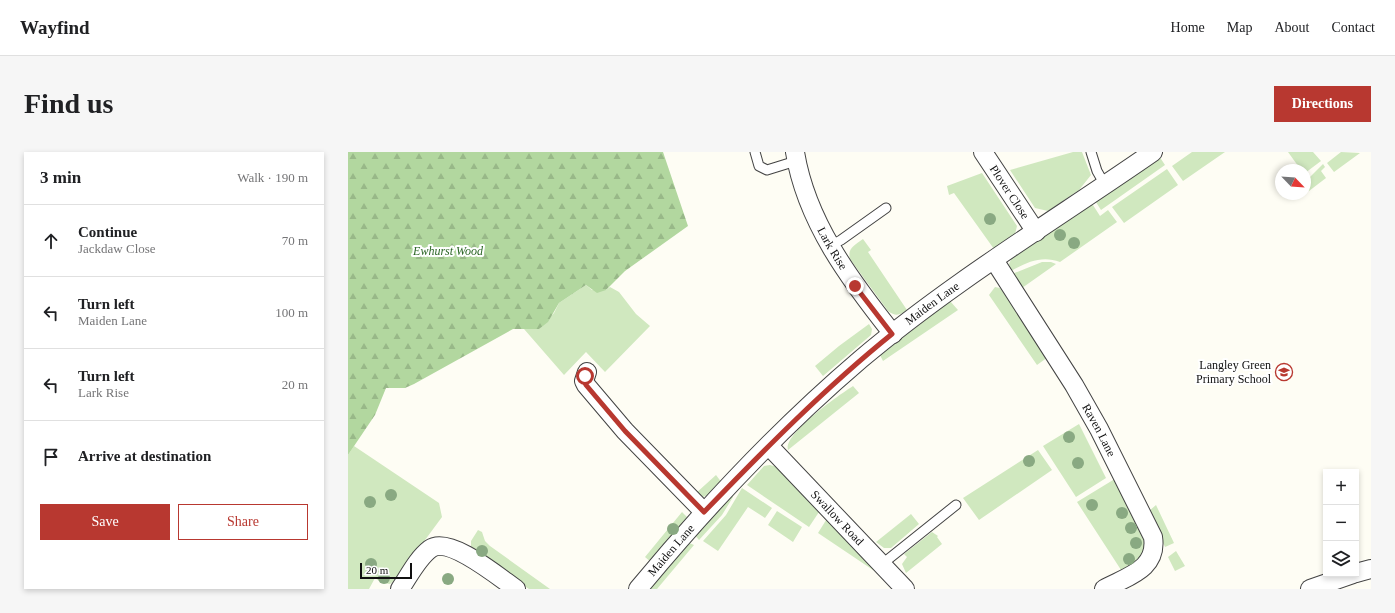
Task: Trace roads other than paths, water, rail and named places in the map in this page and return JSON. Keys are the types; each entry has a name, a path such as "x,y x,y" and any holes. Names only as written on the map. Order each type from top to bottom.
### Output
{"street":[{"name":"Plover Close","path":"983,152 1036,232"},
{"name":"Maiden Lane","path":"638,589 704,512 829,387 892,334 994,260 1153,152"},
{"name":"Lark Rise","path":"796,157 805,190 830,246 855,286 892,334"},
{"name":"Raven Lane","path":"994,260 1077,391 1153,537 1155,549 1151,560 1142,569 1104,589"},
{"path":"587,372 584,381 586,385 625,431 704,512"},
{"name":"Swallow Road","path":"769,446 905,589"},
{"path":"400,589 427,552 436,546 444,546 460,552 516,589"},
{"path":"1359,573 1371,569"},
{"path":"1310,589 1346,577"}],"lane":[{"path":"755,152 759,166 767,170 796,157"},
{"path":"1091,152 1097,171 1105,185"},
{"path":"830,246 841,240 886,208"},
{"path":"882,565 956,505"}],"place":[{"name":"Langley Green Primary School","path":"1284,372"}],"park label":[{"name":"Ewhurst Wood","path":"448,251"}]}
